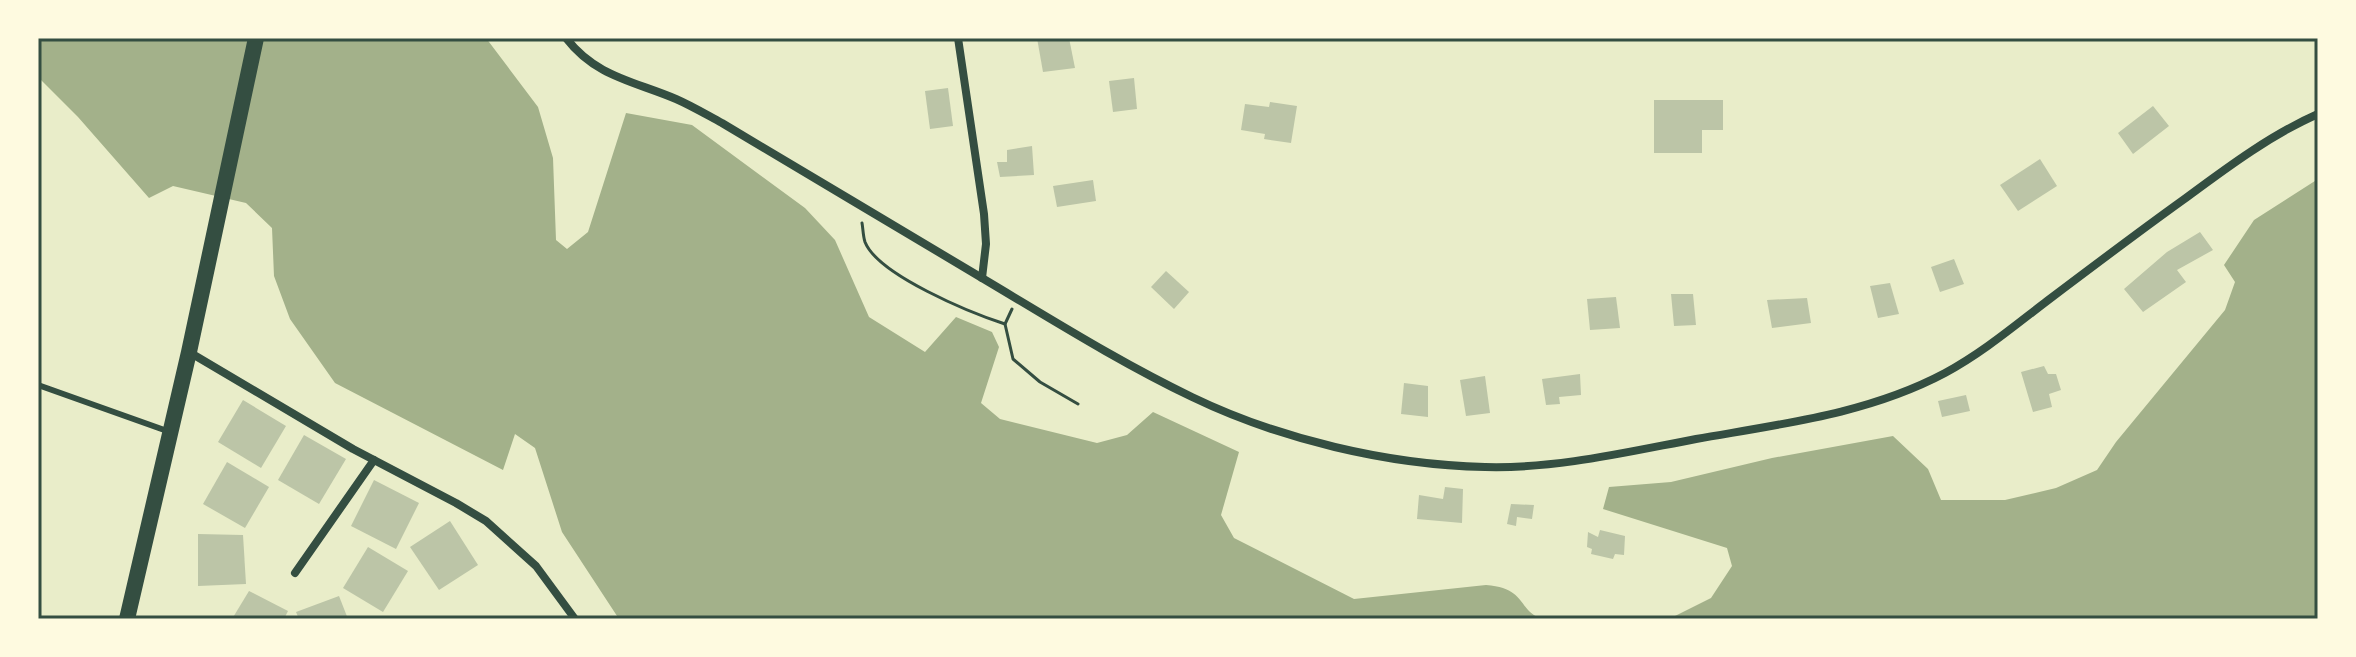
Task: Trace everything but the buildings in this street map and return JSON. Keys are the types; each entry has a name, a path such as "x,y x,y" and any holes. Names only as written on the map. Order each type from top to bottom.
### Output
{"main road":[{"path":"127,619 189,352 256,38"}],"street":[{"path":"566,38 589,62 604,72 681,101 1123,362 1196,399 1286,432 1354,451 1484,467 1552,464 1839,412 1884,400 1984,351 2110,252 2227,168 2318,114"},
{"path":"958,38 984,214 986,244 982,278"},
{"path":"189,352 486,521 536,566 575,619"},
{"path":"295,573 374,460"}],"lane":[{"path":"38,385 170,432"}],"path":[{"path":"859,205 865,243 886,267 940,298 1005,324 1013,359 1040,382 1078,404"}],"shaded area":[{"path":"38,38 486,38 538,107 553,158 556,240 567,249 588,232 626,113 692,125 805,208 835,240 869,317 925,352 956,317 992,332 999,347 981,403 1000,419 1097,443 1127,435 1153,412 1239,452 1221,515 1234,538 1354,599 1486,585 1509,590 1528,610 1542,619 619,619 562,532 535,448 515,434 503,470 335,383 290,319 274,276 272,228 246,203 173,186 149,198 78,117 38,77"},
{"path":"2318,179 2318,619 1669,619 1711,598 1732,566 1727,548 1603,509 1609,487 1671,482 1772,458 1893,436 1928,469 1941,500 2005,500 2056,488 2097,470 2116,442 2225,310 2235,282 2224,265 2254,220"}]}
